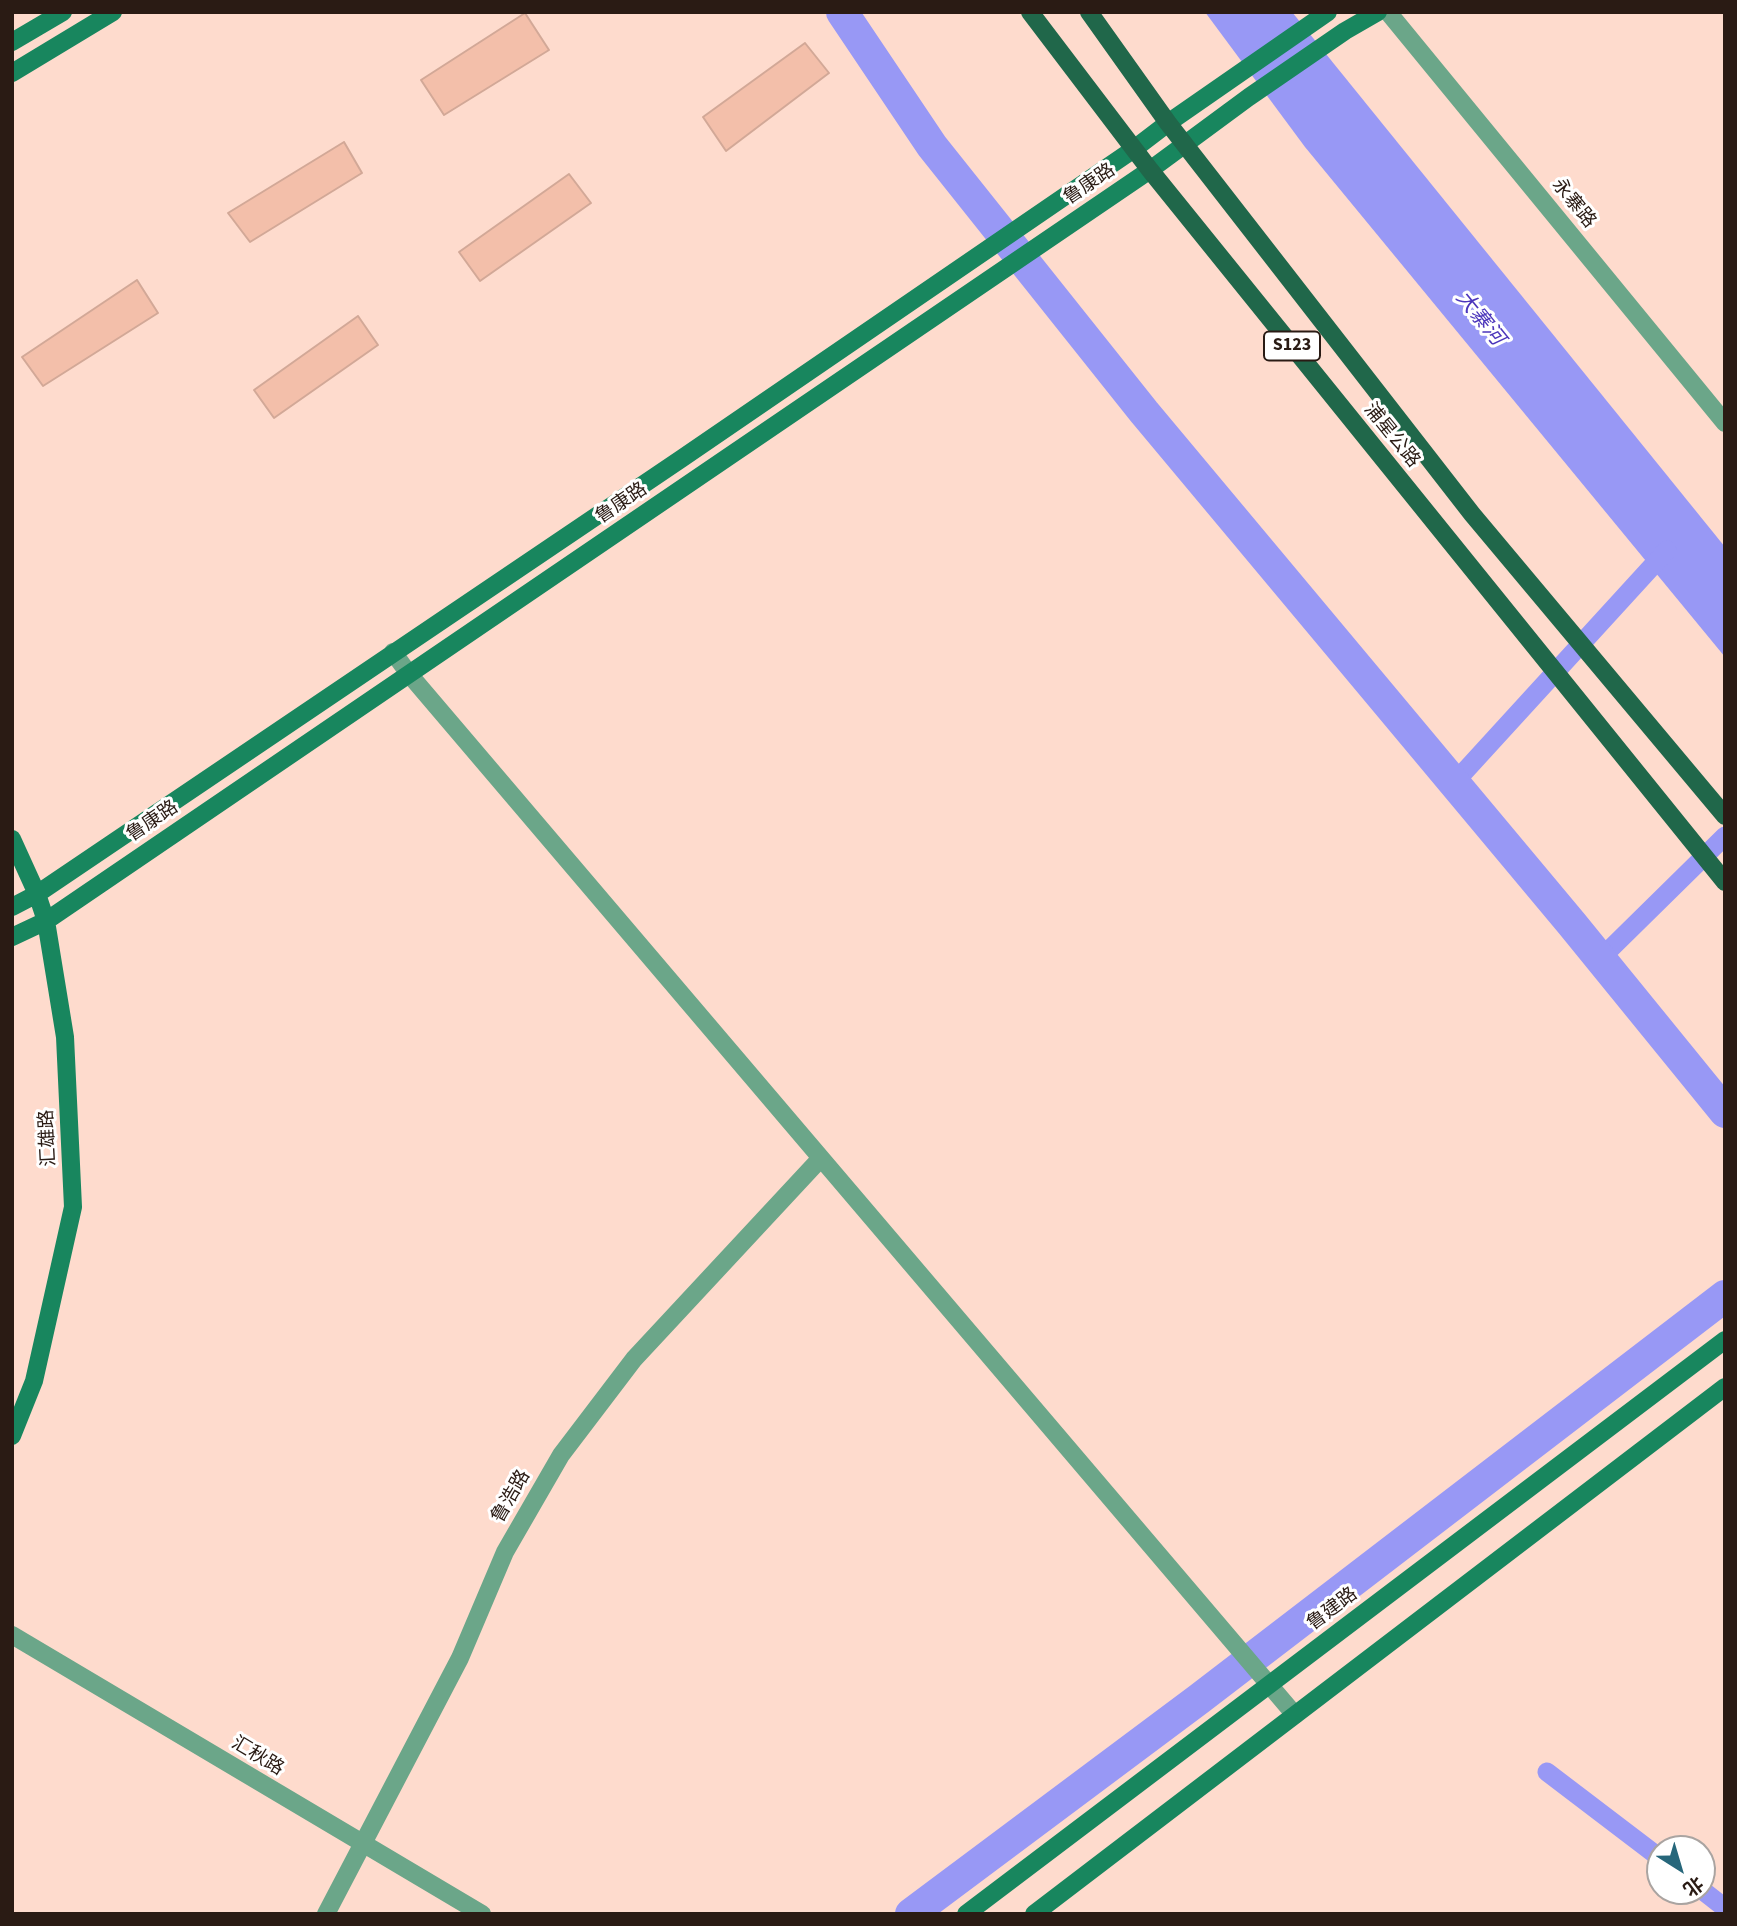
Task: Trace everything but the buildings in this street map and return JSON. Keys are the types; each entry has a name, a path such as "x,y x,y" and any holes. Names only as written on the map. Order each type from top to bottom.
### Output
{"main road":[{"name":"浦星公路","path":"1030,12 1150,170 1725,882"},
{"name":"浦星公路","path":"1089,12 1184,144 1472,514 1720,810"}],"street":[{"path":"12,43 63,12"},
{"path":"12,73 113,12"},
{"name":"鲁康路","path":"12,907 37,894 704,443 1134,149 1328,12"},
{"name":"鲁康路","path":"12,937 46,921 1150,170 1345,31 1378,12"},
{"name":"永寨路","path":"1388,12 1725,423"},
{"path":"393,652 1295,1715"},
{"name":"汇雄路","path":"12,839 46,921 65,1037 73,1207 34,1381 12,1436"},
{"name":"鲁浩路","path":"326,1914 460,1657 505,1552 561,1455 634,1359 821,1158"},
{"name":"鲁建路","path":"966,1914 1725,1340"},
{"path":"1034,1914 1725,1387"},
{"name":"汇秋路","path":"12,1635 482,1914"}],"water":[{"name":"大寨河","path":"1205,12 1292,12 1725,547 1725,657 1305,147"}],"waterway":[{"path":"842,12 932,146 1144,412 1572,924 1725,1112"},
{"path":"1454,783 1667,550"},
{"path":"1600,959 1725,836"},
{"path":"911,1914 1199,1699 1725,1296"},
{"path":"1547,1772 1646,1847"},
{"path":"1716,1901 1725,1908"}]}
